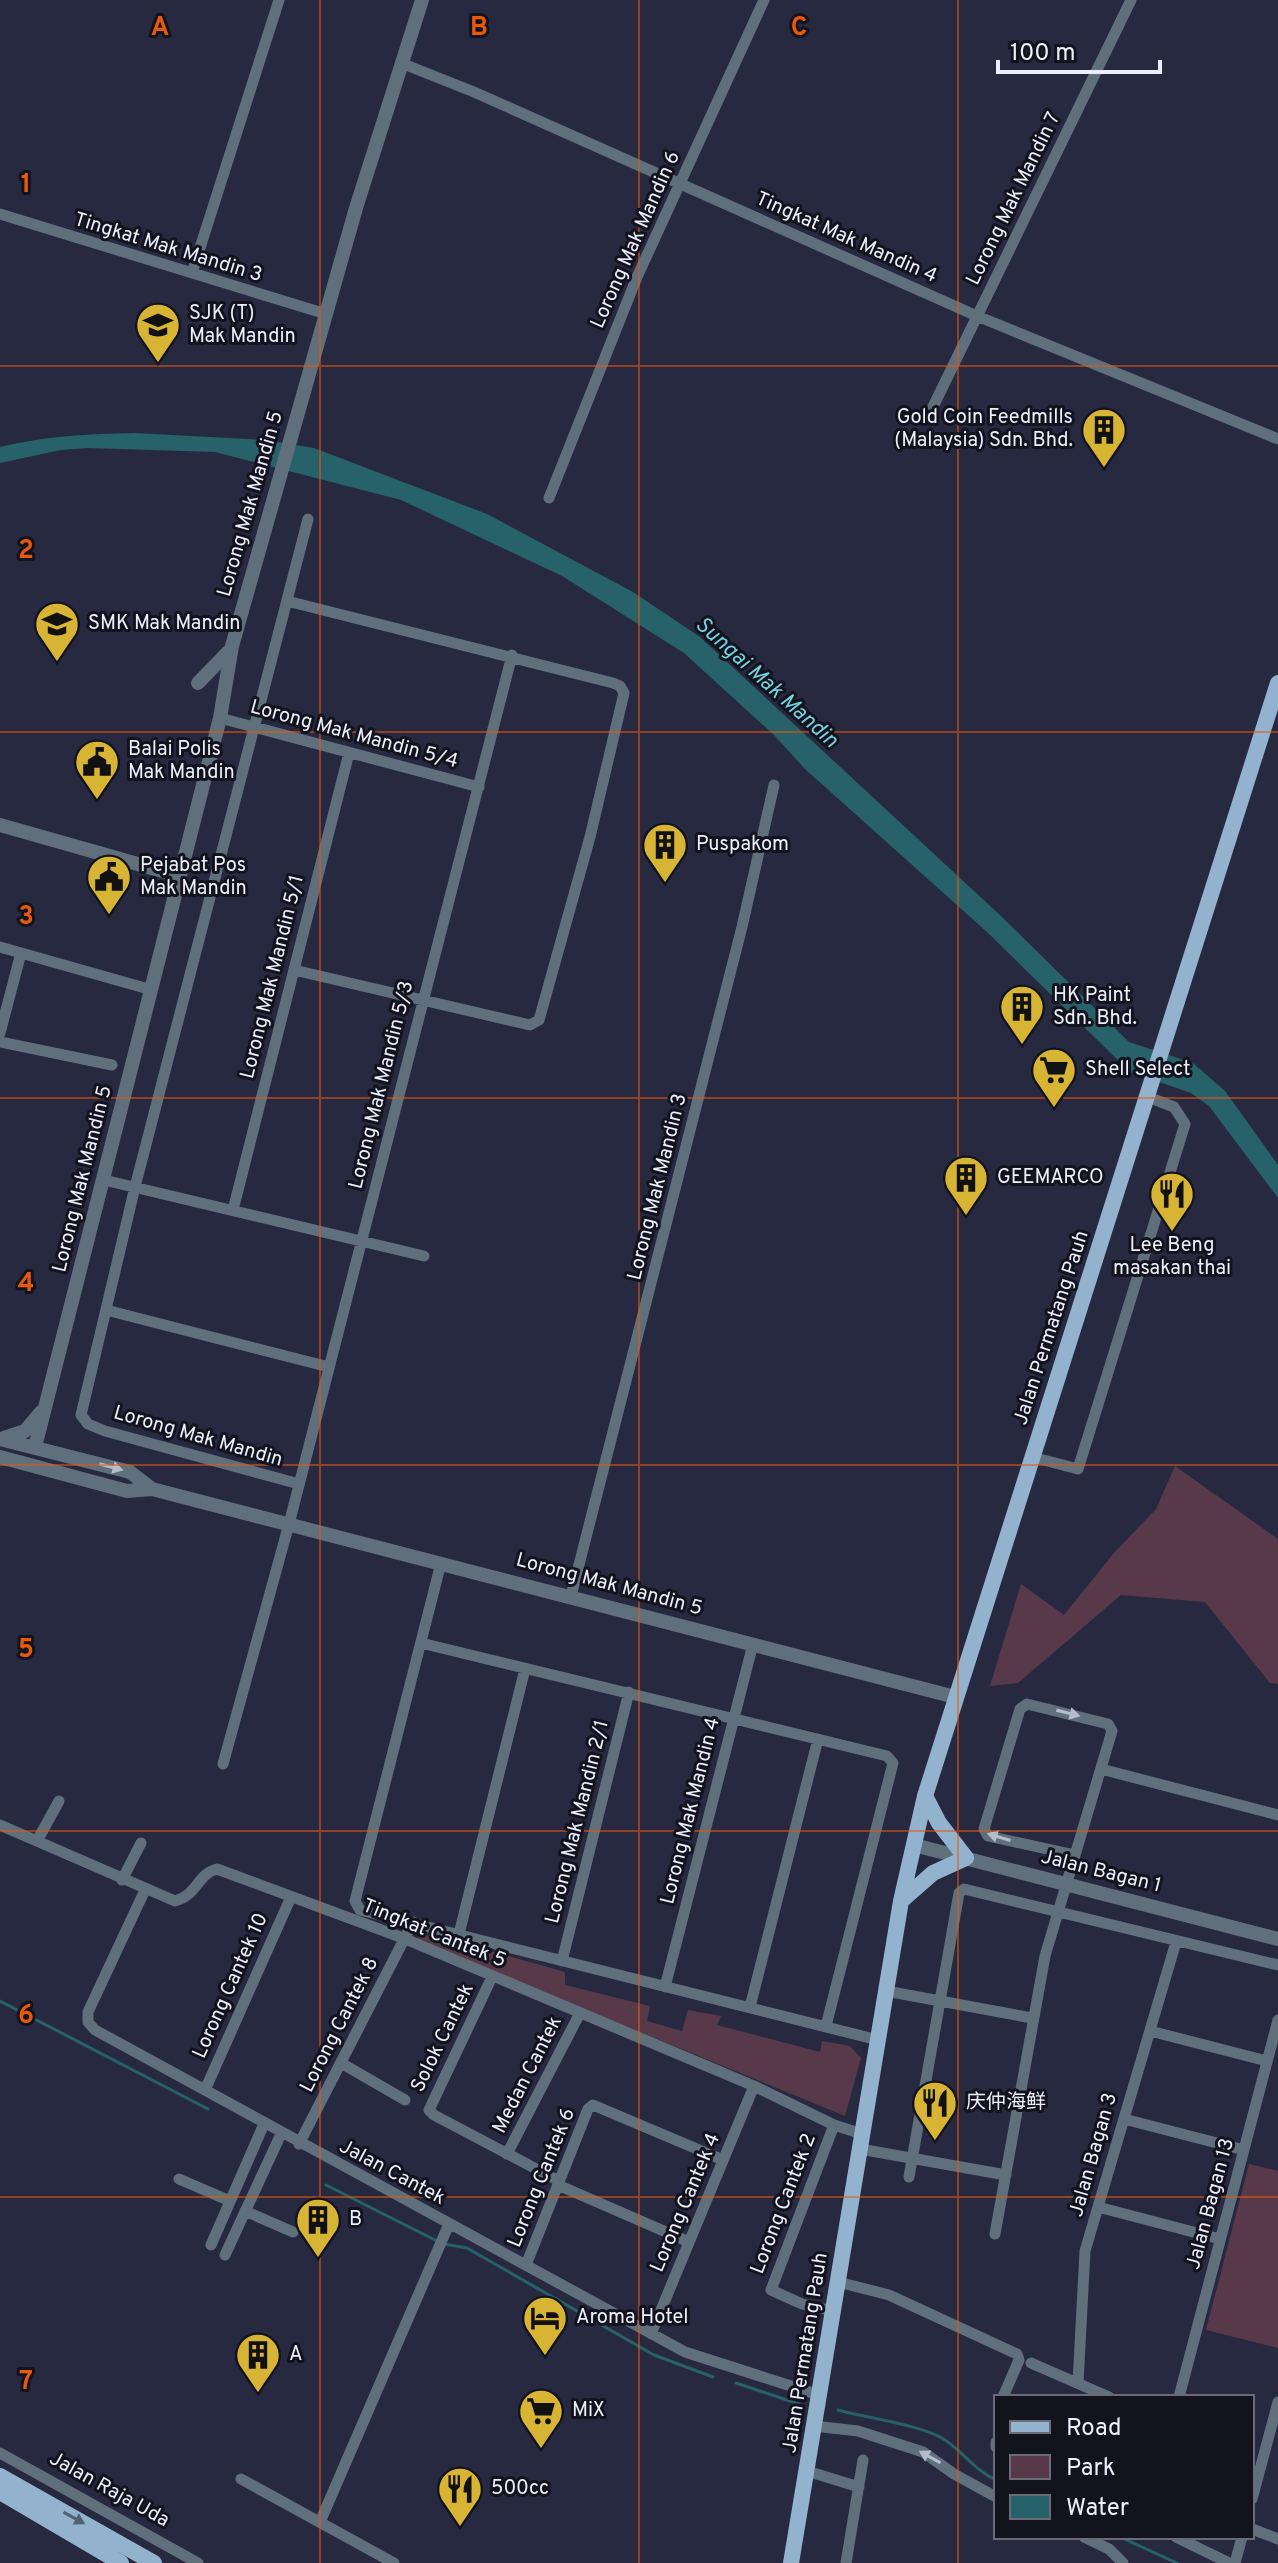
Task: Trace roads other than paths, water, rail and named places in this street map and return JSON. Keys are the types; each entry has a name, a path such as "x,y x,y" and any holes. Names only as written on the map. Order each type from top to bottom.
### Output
{"main road":[{"name":"Jalan Permatang Pauh","path":"791,2563 901,1901 925,1796 1278,683"},
{"path":"901,1901 933,1873 966,1858 939,1823 925,1796"},
{"name":"Jalan Raja Uda","path":"2,2485 121,2563"},
{"name":"Jalan Raja Uda","path":"2,2485 154,2563"}],"street":[{"path":"192,273 279,0"},
{"name":"Lorong Mak Mandin 5","path":"422,0 326,314 232,646 220,718 35,1447 130,1472 152,1489 955,1697"},
{"name":"Lorong Mak Mandin 6","path":"549,498 619,319 764,0"},
{"name":"Lorong Mak Mandin 7","path":"930,413 1131,0"},
{"name":"Tingkat Mak Mandin 4","path":"401,63 977,316 1278,439"},
{"name":"Tingkat Mak Mandin 3","path":"0,214 326,314"},
{"path":"308,519 106,1310 329,1367"},
{"path":"287,601 512,655 613,683 620,686 624,693 590,837 539,1020 530,1025 294,970"},
{"path":"198,683 224,660 232,646"},
{"name":"Lorong Mak Mandin 5/3","path":"289,1524 512,655"},
{"name":"Lorong Mak Mandin 5/4","path":"220,718 479,787"},
{"name":"Lorong Mak Mandin 5/1","path":"233,1210 349,753"},
{"name":"Lorong Mak Mandin 3","path":"571,1596 739,942 774,785"},
{"path":"0,825 180,876"},
{"path":"0,947 152,990"},
{"path":"0,1033 21,953"},
{"path":"0,1042 112,1065"},
{"path":"1032,1457 1078,1469 1185,1124 1174,1107 1148,1097"},
{"path":"104,1180 424,1256"},
{"name":"Lorong Mak Mandin","path":"106,1310 81,1404 81,1415 88,1424 299,1484"},
{"path":"0,1439 25,1431 34,1422 50,1394"},
{"path":"50,1394 49,1438 66,1455"},
{"path":"0,1439 35,1447"},
{"path":"0,1457 23,1455 35,1447"},
{"path":"35,1447 41,1459 61,1475"},
{"path":"0,1457 127,1491 152,1489"},
{"path":"223,1764 289,1524"},
{"path":"441,1563 355,1901 360,1910 878,2040"},
{"path":"421,1643 887,1756 893,1763 826,2026"},
{"name":"Lorong Mak Mandin 4","path":"665,1987 753,1644"},
{"path":"459,1934 525,1669"},
{"name":"Lorong Mak Mandin 2/1","path":"562,1961 629,1692"},
{"path":"995,2234 1032,2018 1057,1912 1075,1855 1112,1731 1108,1724 1027,1704 1020,1709 984,1829 988,1836 1075,1855"},
{"path":"750,2007 818,1739"},
{"path":"1101,1769 1278,1815"},
{"path":"37,1841 59,1801"},
{"name":"Tingkat Cantek 5","path":"0,1825 175,1901 189,1897 208,1872 217,1869 403,1938 754,2086 834,2125 861,2142"},
{"path":"122,1880 141,1843"},
{"name":"Jalan Bagan 1","path":"914,1845 1278,1939"},
{"path":"909,2177 959,1893 964,1889 1278,1965"},
{"name":"Jalan Cantek","path":"145,1890 93,1999 88,2022 95,2030 447,2228 526,2265 685,2352 819,2396"},
{"name":"Lorong Cantek 10","path":"205,2090 291,1897"},
{"name":"Lorong Cantek 8","path":"299,2144 413,1922"},
{"name":"Jalan Bagan 3","path":"1078,2383 1082,2267 1176,1942"},
{"name":"Solok Cantek","path":"492,1977 429,2110 559,2183 689,2242"},
{"path":"886,1991 1032,2018"},
{"name":"Medan Cantek","path":"507,2154 580,2013"},
{"name":"Jalan Bagan 13","path":"1180,2395 1278,2020"},
{"path":"1150,2031 1267,2061"},
{"path":"341,2063 405,2100"},
{"name":"Lorong Cantek 4","path":"651,2334 754,2086"},
{"name":"Lorong Cantek 6","path":"526,2265 588,2109 593,2105 723,2160"},
{"path":"1124,2119 1244,2150"},
{"path":"211,2245 264,2124"},
{"name":"Lorong Cantek 2","path":"833,2311 774,2294 771,2288 834,2125"},
{"path":"225,2255 281,2134"},
{"path":"861,2142 913,2158 1006,2175"},
{"path":"179,2179 230,2201"},
{"path":"1098,2207 1220,2239"},
{"path":"245,2211 293,2232"},
{"path":"320,2522 447,2228"},
{"path":"838,2282 889,2295 1017,2354 1019,2360 1004,2395"},
{"path":"1031,2363 1105,2395"},
{"path":"1254,2492 1278,2402"},
{"path":"815,2423 858,2431 923,2452 954,2474 994,2496"},
{"name":"Jalan Raja Uda","path":"0,2453 198,2563"},
{"path":"846,2563 863,2460"},
{"path":"807,2471 859,2487"},
{"path":"241,2479 394,2563"},
{"path":"1254,2530 1278,2539"},
{"path":"1088,2539 1109,2549 1123,2563"},
{"path":"1180,2539 1232,2563 1241,2539"}],"water":[{"path":"135,433 265,440 314,448 487,514 633,592 700,637 1001,916 1129,1042 1193,1063 1225,1091 1278,1165 1278,1198 1209,1106 1191,1093 1130,1072 987,932 805,769 774,735 684,653 562,576 401,500 215,452 88,448 61,450 0,463 0,447 67,436"}],"waterway":[{"path":"0,2001 208,2109"},
{"path":"326,2185 437,2241"},
{"path":"444,2244 467,2248 654,2355 713,2377"},
{"path":"736,2383 799,2404"},
{"path":"838,2410 931,2433 949,2443 994,2479"},
{"path":"1124,2539 1177,2563"}],"place":[{"name":"SJK (T) Mak Mandin","path":"158,364"},
{"name":"Gold Coin Feedmills (Malaysia) Sdn. Bhd.","path":"1104,469"},
{"name":"SMK Mak Mandin","path":"57,663"},
{"name":"Balai Polis Mak Mandin","path":"97,801"},
{"name":"Puspakom","path":"665,884"},
{"name":"Pejabat Pos Mak Mandin","path":"109,916"},
{"name":"HK Paint Sdn. Bhd.","path":"1022,1046"},
{"name":"Shell Select","path":"1054,1109"},
{"name":"GEEMARCO","path":"966,1217"},
{"name":"Lee Beng masakan thai","path":"1172,1233"},
{"name":"庆仲海鲜","path":"935,2142"},
{"name":"B","path":"318,2259"},
{"name":"Aroma Hotel","path":"545,2357"},
{"name":"A","path":"258,2394"},
{"name":"MiX","path":"541,2450"},
{"name":"500cc","path":"460,2528"}],"water label":[{"name":"Sungai Mak Mandin","path":"766,683"}]}
